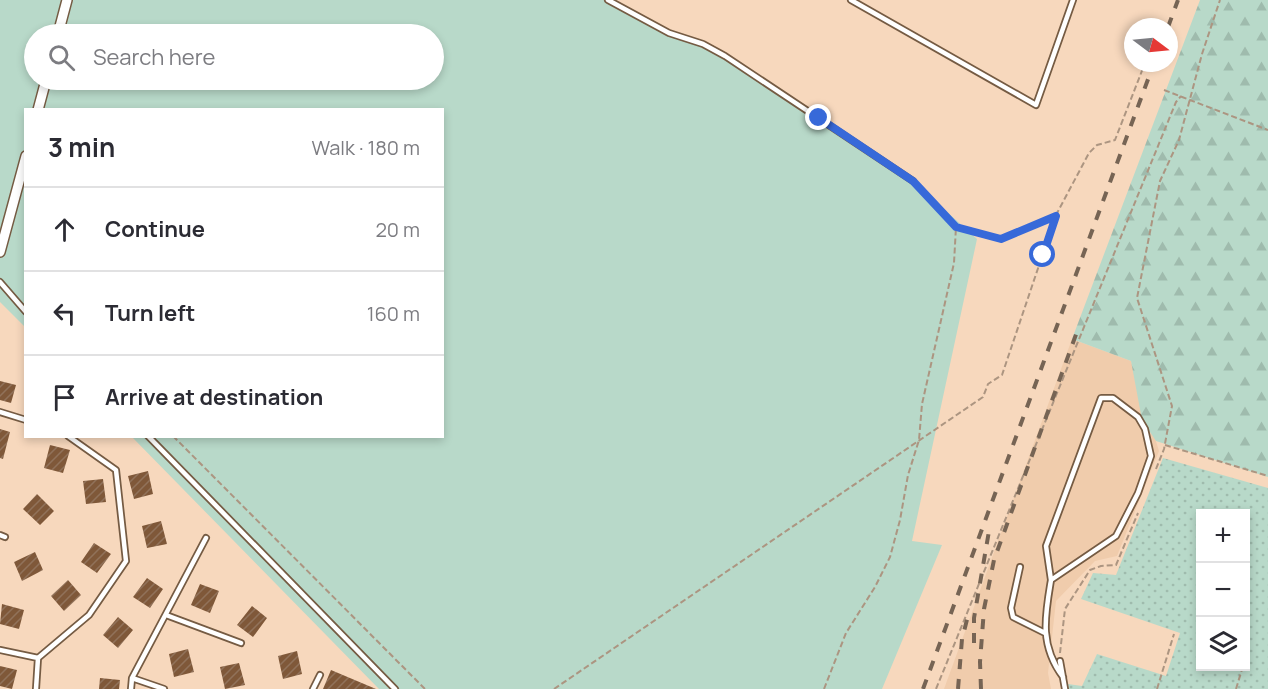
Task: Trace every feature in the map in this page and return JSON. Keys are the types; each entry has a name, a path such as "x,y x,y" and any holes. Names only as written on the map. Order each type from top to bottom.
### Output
{"street":[{"path":"61,24 67,0"},
{"path":"39,108 43,90"},
{"path":"0,252 24,163"}],"lane":[{"path":"608,0 669,33 703,44 724,56 913,181"},
{"path":"850,0 1036,105 1073,0"},
{"path":"0,282 24,310"},
{"path":"1051,580 1116,536 1138,493 1150,456 1145,429 1138,417 1113,398 1101,398 1046,546 1051,580 1045,614 1047,646 1054,665 1063,677"},
{"path":"0,412 24,419"},
{"path":"36,689 38,658 89,615 126,561 116,470 71,438"},
{"path":"150,438 395,689"},
{"path":"131,689 132,678 206,538"},
{"path":"1020,567 1011,608 1013,617 1046,633"},
{"path":"166,615 241,643"},
{"path":"0,650 38,658"},
{"path":"1060,661 1065,689"},
{"path":"313,689 320,675"},
{"path":"132,678 164,689"}],"path":[{"path":"1156,470 1165,445 1172,406 1137,298 1160,181 1179,140 1202,54 1220,0"},
{"path":"554,689 983,397 988,384 1002,375 1056,216 1089,153 1097,145 1115,140 1141,72"},
{"path":"1164,90 1268,130"},
{"path":"936,689 1172,113 1181,96"},
{"path":"913,181 956,227 1001,239 1056,216"},
{"path":"824,689 846,633 875,587 890,557 900,520 908,475 919,440 922,404 954,263 956,227"},
{"path":"175,438 425,689"},
{"path":"1165,445 1268,476"},
{"path":"1060,661 1065,609 1090,570 1101,566 1116,565 1138,512"},
{"path":"1157,689 1174,634"},
{"path":"1236,689 1241,671"}],"shaded area":[{"path":"1072,339 1131,361 1159,451 1117,556 1095,561 1056,601 1048,673 1051,689 944,689"}],"green space":[{"path":"0,0 608,0 669,33 703,44 913,181 977,239 912,541 942,545 882,689 379,689 133,438 444,438 444,108 24,108 24,326 0,302"},
{"path":"1200,0 1268,0 1268,477 1156,441 1142,420 1131,361 1072,339 1173,72 1178,72 1178,58"},
{"path":"1163,458 1268,488 1268,689 1069,689 1068,684 1082,686 1097,654 1166,676 1180,633 1081,599 1093,573 1116,575"}],"building":[{"path":"0,381 16,385 11,403 0,400"},
{"path":"0,429 10,432 3,459 0,458"},
{"path":"50,445 70,450 63,473 44,468"},
{"path":"148,471 153,494 134,499 128,476"},
{"path":"103,479 106,502 86,504 83,481"},
{"path":"37,494 54,511 40,525 23,509"},
{"path":"161,521 167,544 147,548 142,526"},
{"path":"94,543 111,554 97,573 81,562"},
{"path":"35,552 43,570 22,581 14,562"},
{"path":"147,578 163,589 150,608 133,597"},
{"path":"68,580 81,595 64,611 51,596"},
{"path":"200,584 219,591 210,613 191,605"},
{"path":"2,604 24,610 19,629 0,624"},
{"path":"252,606 267,618 253,637 237,625"},
{"path":"118,617 133,630 118,648 103,635"},
{"path":"188,649 194,672 174,677 169,654"},
{"path":"297,651 302,674 283,679 278,656"},
{"path":"239,663 245,685 225,689 220,667"},
{"path":"0,666 17,670 12,689 0,686"},
{"path":"331,670 376,689 323,689"},
{"path":"100,678 120,680 119,689 99,689"}],"railway":[{"path":"1171,18 1178,0"},
{"path":"923,689 1151,72"},
{"path":"981,689 980,662 984,609 994,560 1078,329"},
{"path":"974,643 974,618 989,531"},
{"path":"958,689 962,639 969,612"}],"route":[{"path":"819,118 913,181 956,227 1001,239 1056,216 1043,255"}]}
